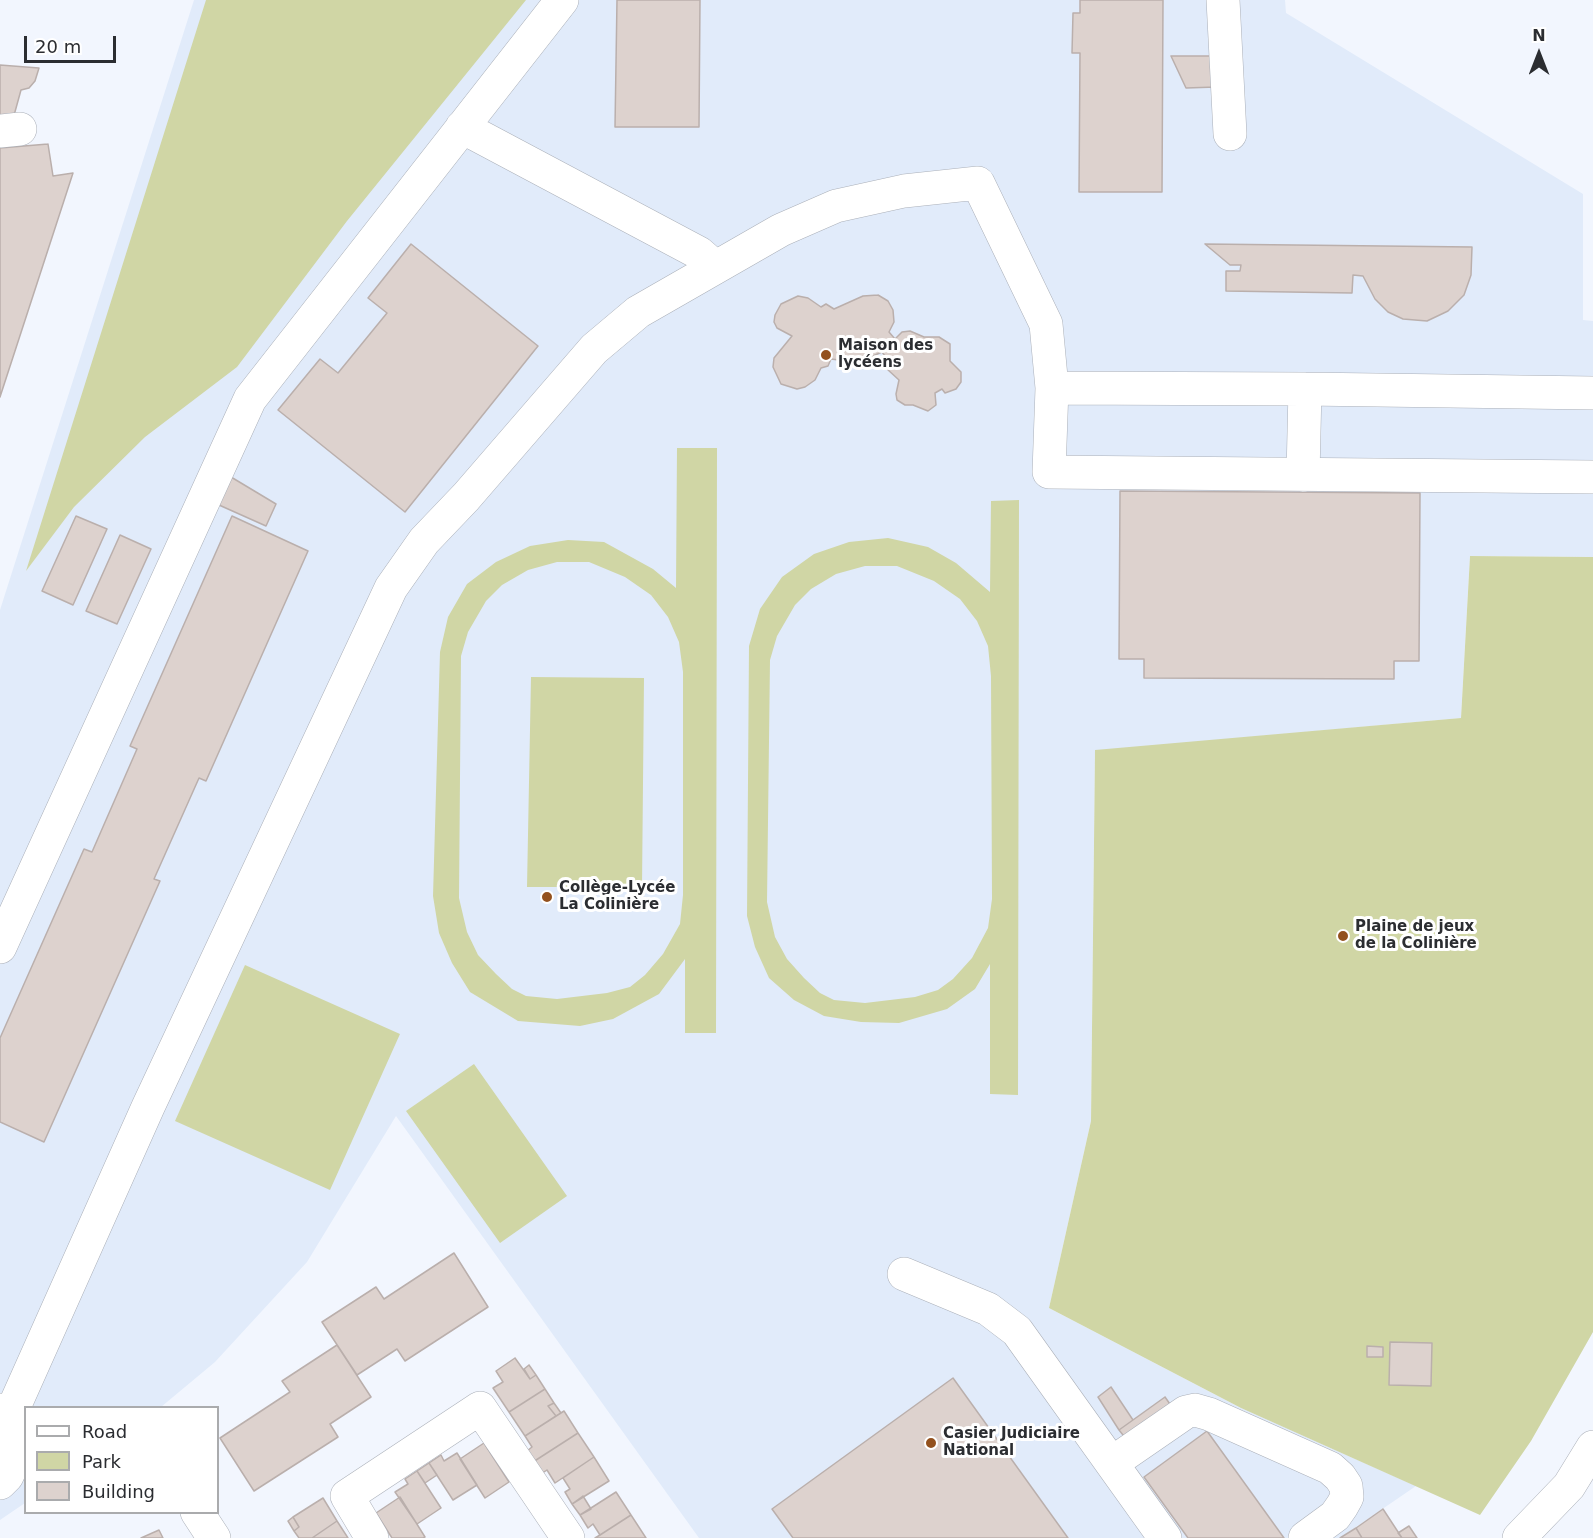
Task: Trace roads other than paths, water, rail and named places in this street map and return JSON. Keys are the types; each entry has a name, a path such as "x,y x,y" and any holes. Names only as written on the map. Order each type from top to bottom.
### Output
{"street":[{"path":"0,947 250,399 562,0"},
{"path":"1223,0 1230,134"},
{"path":"462,127 699,254 715,267"},
{"path":"0,1483 7,1476 15,1459 5,1413 391,588 424,541 466,497 594,349 638,312 781,230 836,206 904,191 978,183 1046,324 1052,388 1049,472 1593,477"},
{"path":"1052,388 1593,393"},
{"path":"1303,475 1305,389"},
{"path":"904,1274 988,1309 1011,1325 1033,1350 1165,1538"},
{"path":"372,1538 347,1496 480,1408 568,1538"},
{"path":"1112,1463 1186,1412 1195,1410 1209,1414 1330,1468 1340,1477 1346,1486 1347,1497 1342,1506 1335,1516 1305,1538"},
{"path":"1519,1538 1569,1486 1593,1447"},
{"path":"198,1514 214,1538"}],"place":[{"name":"Maison des lycéens","path":"826,355"},
{"name":"Collège-Lycée La Colinière","path":"547,897"},
{"name":"Plaine de jeux de la Colinière","path":"1343,936"},
{"name":"Casier Judiciaire National","path":"931,1443"}]}
